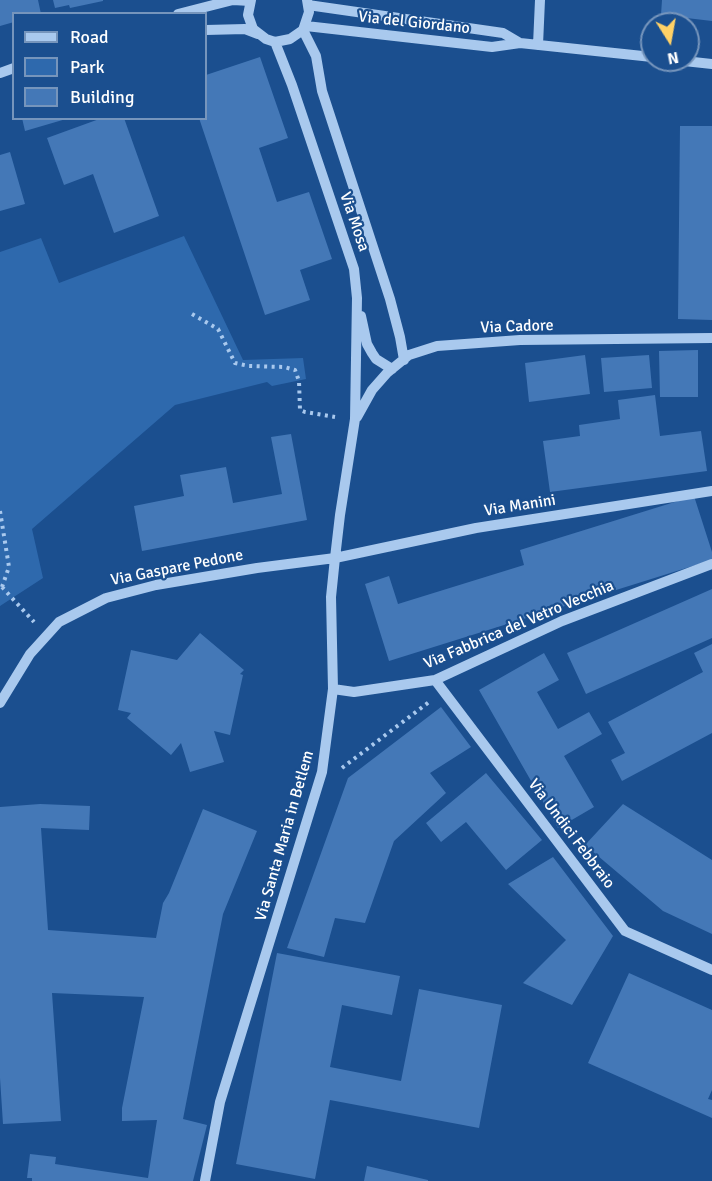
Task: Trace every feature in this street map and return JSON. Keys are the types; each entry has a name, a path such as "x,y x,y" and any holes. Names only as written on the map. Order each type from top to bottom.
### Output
{"street":[{"path":"186,12 233,0 250,1 248,15 258,34"},
{"path":"538,45 540,0"},
{"name":"Via del Giordano","path":"520,43 503,33 307,2 309,12 304,28 492,47 520,43 640,56"},
{"path":"207,30 245,29 275,42 291,39 304,28 316,56 322,91 390,299 404,360"},
{"name":"Via Mosa","path":"275,42 292,85 354,269 357,298 355,419"},
{"path":"357,298 367,344 376,359 392,369"},
{"name":"Via Cadore","path":"355,419 372,390 392,369 410,355 437,346 520,340 712,338"},
{"name":"Via Santa Maria in Betlem","path":"205,1181 220,1101 322,772 333,689 331,597 340,515 355,419"},
{"name":"Via Manini","path":"335,558 476,528 712,491"},
{"name":"Via Gaspare Pedone","path":"0,703 30,654 59,622 106,598 167,583 335,558"},
{"name":"Via Fabbrica del Vetro Vecchia","path":"333,689 354,692 435,680 562,621 712,564"},
{"name":"Via Undici Febbraio","path":"435,680 625,931 712,970"}],"path":[{"path":"192,314 218,329 235,363 295,370 300,410 339,417"},
{"path":"0,512 9,567 1,587 47,635"},
{"path":"336,772 444,691"}],"green space":[{"path":"184,236 243,360 303,358 306,379 272,386 267,382 175,405 32,529 43,578 0,606 0,252 41,238 59,283"}],"building":[{"path":"0,0 38,0 41,12 12,12 12,23 0,26"},
{"path":"53,0 103,1 70,8 69,5 55,8"},
{"path":"662,0 712,0 712,21 700,20 700,12 661,12"},
{"path":"260,57 288,138 259,148 277,202 309,192 332,259 300,270 310,300 265,315 200,120 207,120 207,75"},
{"path":"22,120 63,120 25,131"},
{"path":"96,120 125,120 159,216 114,233 93,174 64,185 47,138"},
{"path":"680,126 712,126 712,320 678,319"},
{"path":"10,152 25,204 0,211 0,155"},
{"path":"698,350 698,397 660,397 659,351"},
{"path":"585,355 590,394 529,402 525,363"},
{"path":"649,355 652,388 604,392 601,358"},
{"path":"655,395 660,436 701,431 707,471 550,492 543,441 580,436 579,425 620,419 618,400"},
{"path":"291,434 307,520 142,551 134,506 184,496 180,475 226,467 233,503 282,494 271,437"},
{"path":"694,496 712,552 712,560 389,661 365,584 389,576 398,604 524,565 520,550"},
{"path":"712,589 712,638 586,694 567,653"},
{"path":"200,633 244,670 240,674 243,675 230,735 214,731 224,762 190,772 181,743 171,755 127,718 131,713 118,710 131,650 177,660"},
{"path":"712,644 712,733 622,781 611,760 625,753 608,722 703,672 694,653"},
{"path":"544,653 559,680 537,692 558,729 589,712 602,734 564,756 594,807 558,828 479,690"},
{"path":"441,707 471,747 430,773 446,793 394,841 365,923 335,918 324,957 287,948 348,778"},
{"path":"486,773 542,840 506,870 466,822 441,842 426,823"},
{"path":"40,804 90,806 89,830 41,828 48,930 156,938 163,903 203,809 257,831 223,914 183,1119 207,1125 193,1181 32,1181 32,1178 27,1178 30,1154 56,1157 55,1164 148,1178 157,1120 122,1121 122,1108 144,997 52,993 61,1121 3,1124 0,1078 0,807"},
{"path":"623,804 712,860 712,934 663,911 585,845"},
{"path":"553,857 613,936 572,1005 523,983 566,940 508,884"},
{"path":"277,953 400,976 392,1015 342,1005 330,1067 401,1081 419,989 502,1005 479,1128 330,1100 315,1179 236,1164"},
{"path":"629,973 712,1010 712,1090 708,1099 712,1100 712,1118 588,1063"},
{"path":"367,1166 428,1180 428,1181 364,1181"}]}
